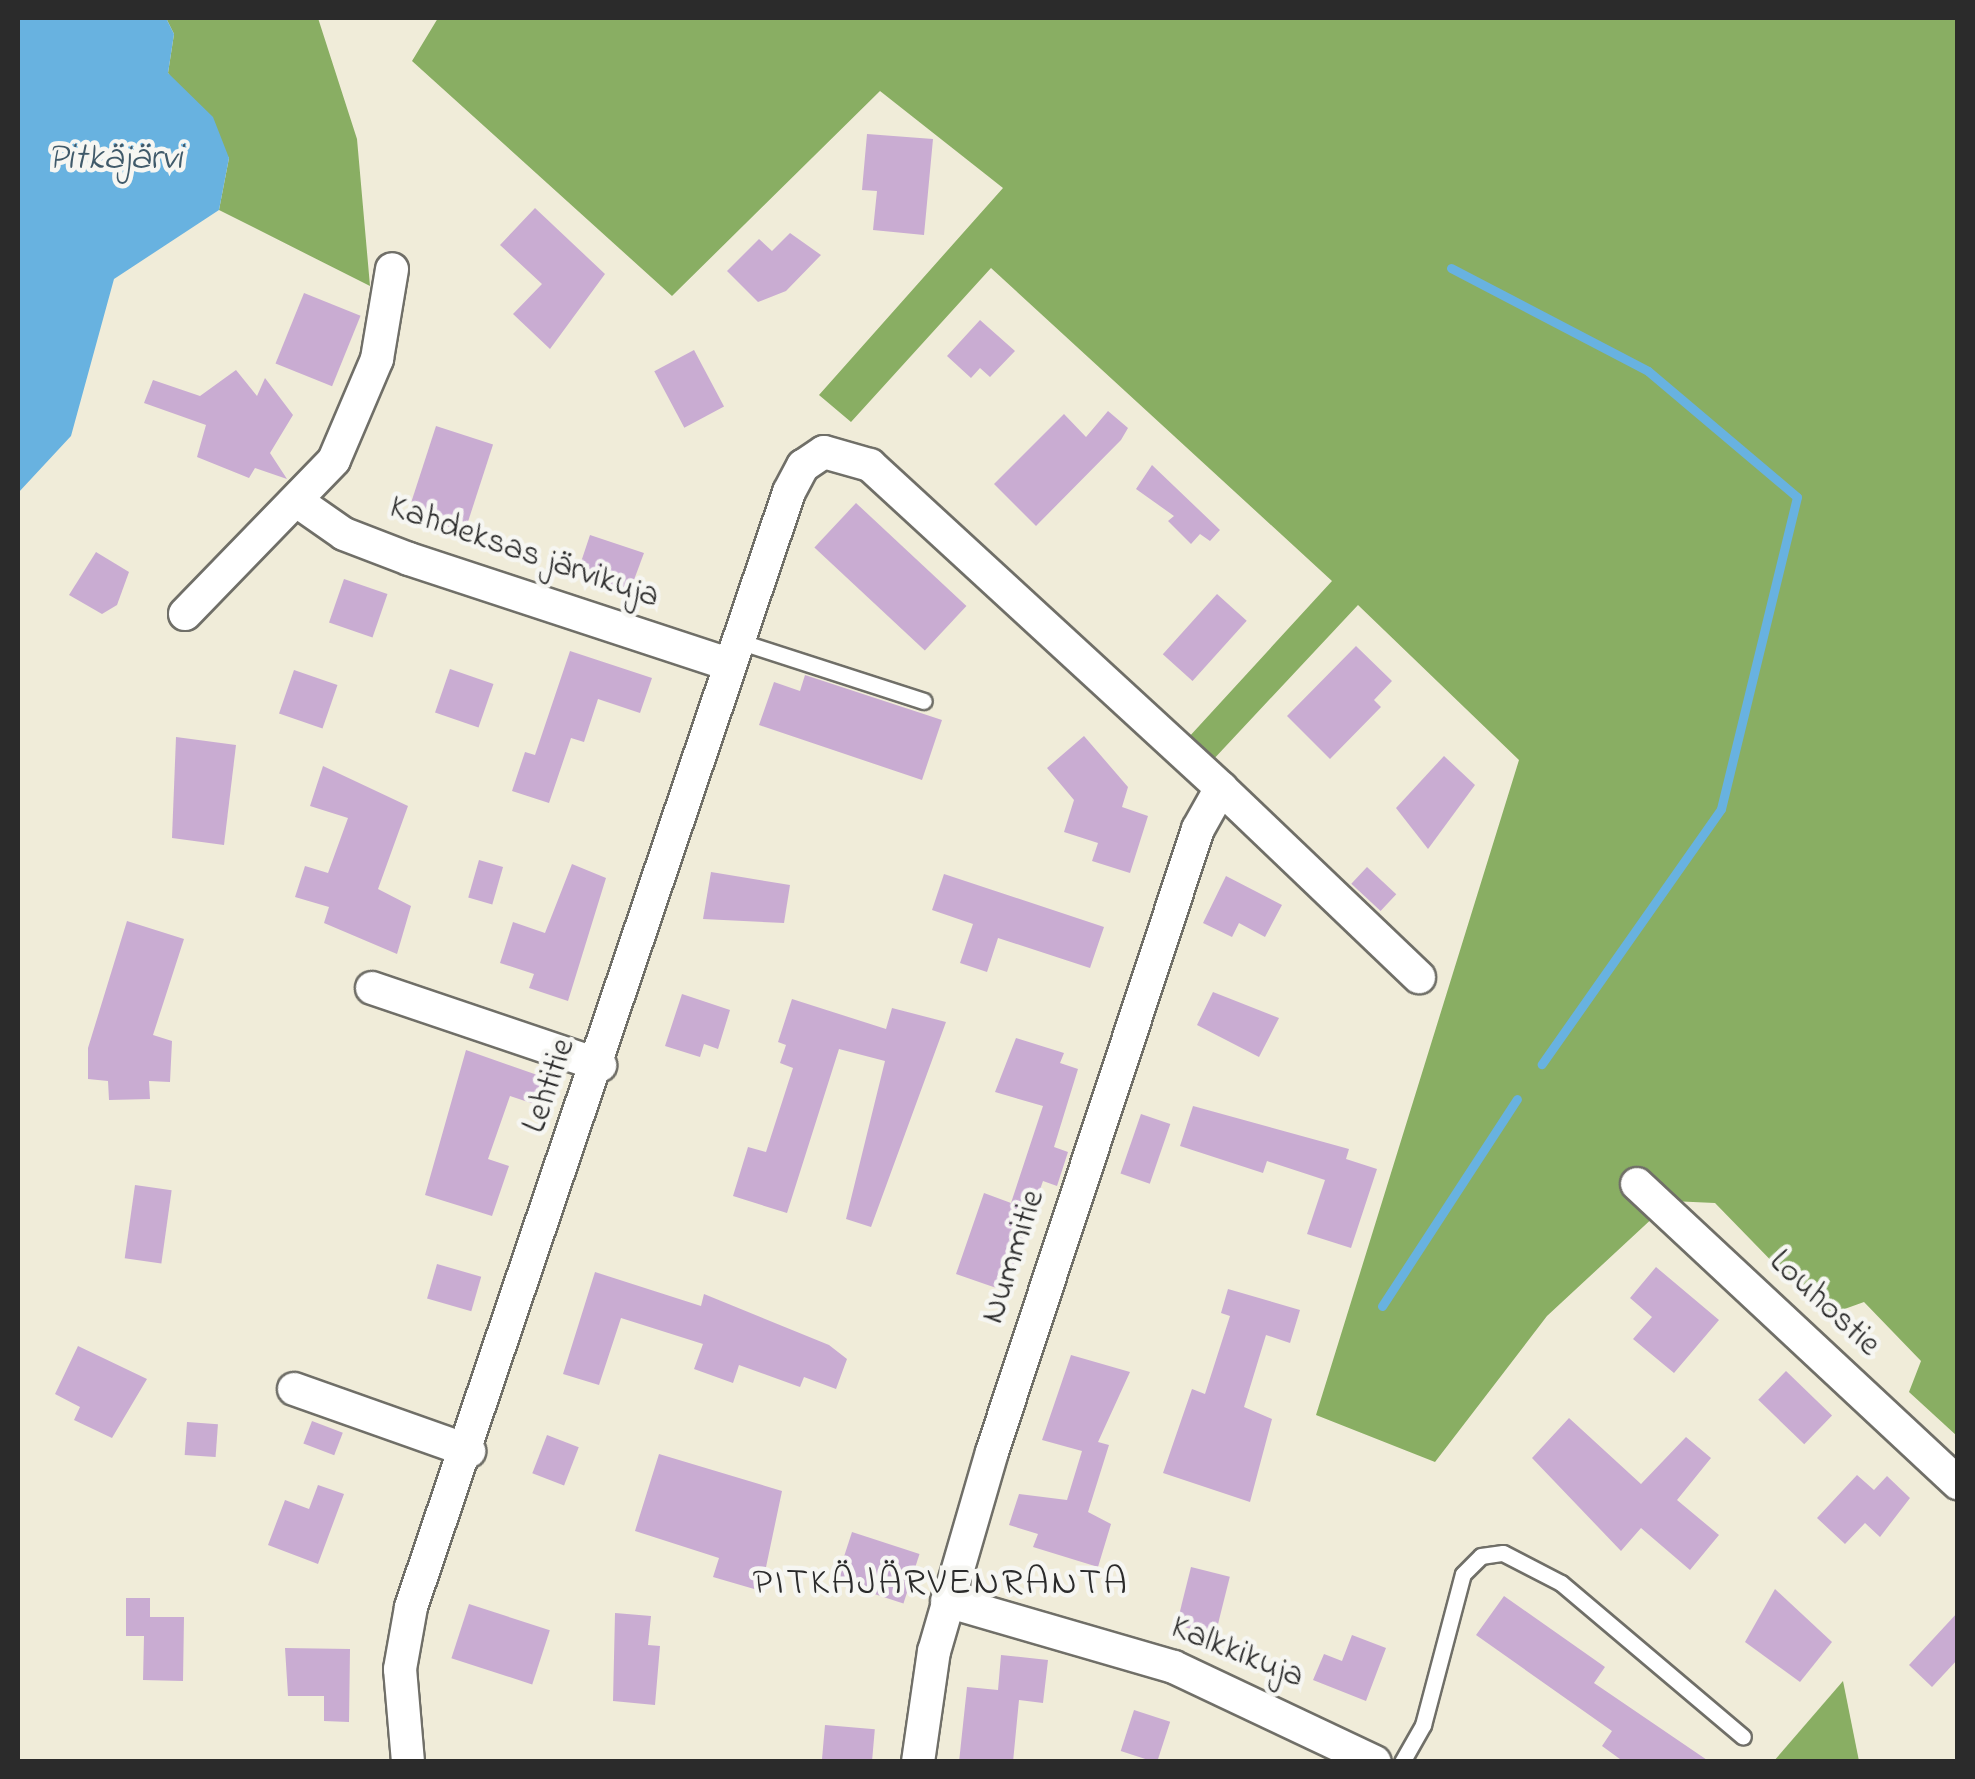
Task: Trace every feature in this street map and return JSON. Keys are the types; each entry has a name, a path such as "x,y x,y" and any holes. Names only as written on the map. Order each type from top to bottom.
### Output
{"street":[{"path":"185,614 301,504 362,399 392,269"},
{"name":"Lehtitie","path":"408,1762 402,1640 600,1065 733,652 789,492 803,466 824,452 870,464 1221,788"},
{"name":"Kahdeksas järvikuja","path":"301,504 393,553 733,652"},
{"path":"1221,788 1419,977"},
{"name":"Nummitie","path":"918,1762 947,1601 1198,829 1221,788"},
{"path":"372,988 600,1065"},
{"name":"Louhostie","path":"1637,1184 1958,1483"},
{"path":"294,1389 469,1451"},
{"name":"Kalkkikuja","path":"947,1601 1174,1667 1375,1762"}],"lane":[{"path":"733,652 924,701"},
{"path":"1402,1762 1423,1726 1463,1574 1481,1556 1502,1554 1560,1583 1743,1737"}],"green space":[{"path":"166,18 318,18 357,139 370,286 219,210 229,158 168,73 174,34"},
{"path":"438,18 1957,18 1957,1436 1909,1392 1921,1361 1864,1302 1825,1316 1715,1203 1671,1201 1547,1316 1435,1462 1316,1415 1519,760 1358,605 1211,762 1188,738 1332,581 991,268 851,422 819,395 1003,188 880,91 672,296 412,61"},
{"path":"1843,1681 1859,1761 1774,1761"}],"water":[{"name":"Pitkäjärvi","path":"18,18 166,18 174,34 168,73 213,117 229,158 219,210 114,279 71,436 18,493"}],"building":[{"path":"867,134 933,139 924,235 873,230 877,191 862,190"},
{"path":"535,208 605,274 550,349 513,314 542,284 500,245"},
{"path":"790,233 821,255 786,291 758,302 727,271 759,239 772,251"},
{"path":"304,293 361,316 332,386 276,363"},
{"path":"980,320 1015,351 990,377 980,368 971,378 947,356"},
{"path":"694,350 724,407 684,428 654,371"},
{"path":"236,370 257,396 265,378 293,415 270,453 287,479 255,468 249,478 197,457 206,425 144,403 153,380 200,396"},
{"path":"1108,411 1128,428 1121,440 1036,526 994,484 1064,414 1086,437"},
{"path":"436,426 493,445 465,532 408,513"},
{"path":"1152,465 1220,530 1210,541 1200,534 1191,544 1168,521 1174,516 1136,489"},
{"path":"856,503 966,606 925,651 814,548"},
{"path":"590,535 644,553 628,596 578,571"},
{"path":"96,552 129,572 117,605 102,614 69,595"},
{"path":"344,579 387,594 373,637 329,622"},
{"path":"1217,594 1247,621 1193,681 1163,654"},
{"path":"1356,646 1392,681 1374,700 1381,707 1330,759 1287,716"},
{"path":"570,651 652,678 640,713 598,699 584,742 571,738 549,803 512,791 525,752 535,755"},
{"path":"450,669 493,684 479,727 435,712"},
{"path":"294,670 337,685 323,728 279,713"},
{"path":"805,675 942,720 922,780 759,725 774,682 800,691"},
{"path":"1084,736 1128,787 1122,807 1148,816 1130,873 1092,861 1098,843 1064,832 1074,800 1047,768"},
{"path":"176,737 236,745 224,845 172,838"},
{"path":"1444,756 1475,785 1428,849 1396,808"},
{"path":"323,766 408,806 378,889 411,906 397,954 324,923 329,907 295,897 305,866 328,873 348,818 310,806"},
{"path":"479,860 503,867 492,904 468,897"},
{"path":"572,864 606,878 568,1001 529,988 534,974 500,963 513,922 545,933"},
{"path":"1367,867 1396,894 1381,911 1351,884"},
{"path":"711,872 790,885 784,923 703,919"},
{"path":"944,874 1104,927 1090,968 998,938 987,972 960,963 973,924 932,910"},
{"path":"1226,876 1282,905 1265,937 1239,923 1232,937 1203,923"},
{"path":"127,921 184,939 153,1035 172,1041 170,1082 149,1081 150,1099 109,1100 108,1081 88,1079 88,1048"},
{"path":"1213,992 1279,1018 1259,1057 1197,1025"},
{"path":"682,994 730,1010 718,1049 704,1044 700,1057 665,1046"},
{"path":"792,999 886,1029 892,1008 946,1022 871,1227 846,1219 885,1061 839,1049 787,1213 733,1196 748,1147 766,1152 793,1068 780,1063 786,1045 778,1042"},
{"path":"1016,1038 1064,1053 1060,1063 1078,1069 1054,1147 1068,1152 1057,1186 1043,1181 1005,1291 956,1274 984,1193 1011,1203 1043,1106 995,1092"},
{"path":"466,1050 543,1077 534,1104 510,1096 488,1159 509,1166 492,1216 425,1195"},
{"path":"1193,1106 1349,1149 1346,1159 1377,1169 1351,1248 1307,1234 1325,1180 1267,1161 1263,1173 1180,1146"},
{"path":"1141,1114 1170,1124 1150,1184 1120,1174"},
{"path":"135,1185 172,1190 161,1263 125,1258"},
{"path":"437,1264 481,1277 471,1311 427,1299"},
{"path":"1656,1267 1719,1320 1674,1373 1633,1339 1652,1317 1630,1298"},
{"path":"595,1272 701,1306 704,1294 829,1345 847,1359 836,1389 804,1377 800,1387 739,1365 733,1383 694,1369 703,1344 621,1318 599,1385 563,1374"},
{"path":"1228,1289 1300,1310 1290,1343 1266,1335 1244,1407 1272,1419 1250,1502 1163,1473 1192,1389 1205,1394 1230,1316 1221,1313"},
{"path":"78,1346 147,1379 112,1438 74,1420 80,1407 55,1394"},
{"path":"1071,1355 1130,1372 1098,1442 1109,1445 1088,1512 1111,1524 1098,1567 1033,1547 1038,1534 1009,1525 1019,1494 1067,1500 1082,1451 1042,1440"},
{"path":"1786,1371 1832,1415 1804,1444 1758,1400"},
{"path":"1569,1418 1641,1484 1686,1437 1711,1458 1677,1500 1719,1535 1690,1570 1641,1528 1621,1551 1532,1458"},
{"path":"312,1421 343,1433 334,1455 303,1443"},
{"path":"187,1422 218,1424 216,1457 185,1455"},
{"path":"547,1435 579,1447 564,1485 532,1473"},
{"path":"659,1454 782,1491 761,1591 713,1577 719,1558 635,1531"},
{"path":"1857,1475 1874,1490 1887,1476 1910,1498 1880,1537 1865,1523 1845,1544 1817,1518"},
{"path":"318,1485 344,1494 318,1564 268,1545 285,1500 309,1509"},
{"path":"852,1532 920,1554 903,1603 836,1581"},
{"path":"1191,1567 1230,1577 1215,1635 1176,1625"},
{"path":"1775,1589 1832,1642 1800,1682 1745,1642"},
{"path":"1504,1596 1605,1667 1594,1683 1710,1762 1624,1762 1602,1746 1612,1731 1476,1635"},
{"path":"126,1598 150,1598 150,1617 184,1617 183,1681 143,1680 144,1636 126,1636"},
{"path":"469,1604 550,1630 532,1684 451,1658"},
{"path":"1958,1612 1958,1659 1932,1687 1909,1665"},
{"path":"615,1613 651,1616 648,1645 660,1646 655,1705 613,1701"},
{"path":"1352,1635 1386,1648 1366,1701 1313,1680 1324,1654 1342,1661"},
{"path":"285,1648 350,1649 349,1722 324,1721 324,1696 288,1696"},
{"path":"1001,1655 1048,1660 1043,1703 1019,1700 1013,1762 959,1762 967,1687 998,1690"},
{"path":"1134,1710 1170,1722 1157,1762 1121,1751"},
{"path":"825,1725 875,1729 872,1762 822,1762"}],"waterway":[{"path":"1451,268 1648,371 1797,497 1721,809 1542,1064"},
{"path":"1382,1306 1517,1099"}],"district":[{"name":"PITKÄJÄRVENRANTA","path":"941,1585"}]}
